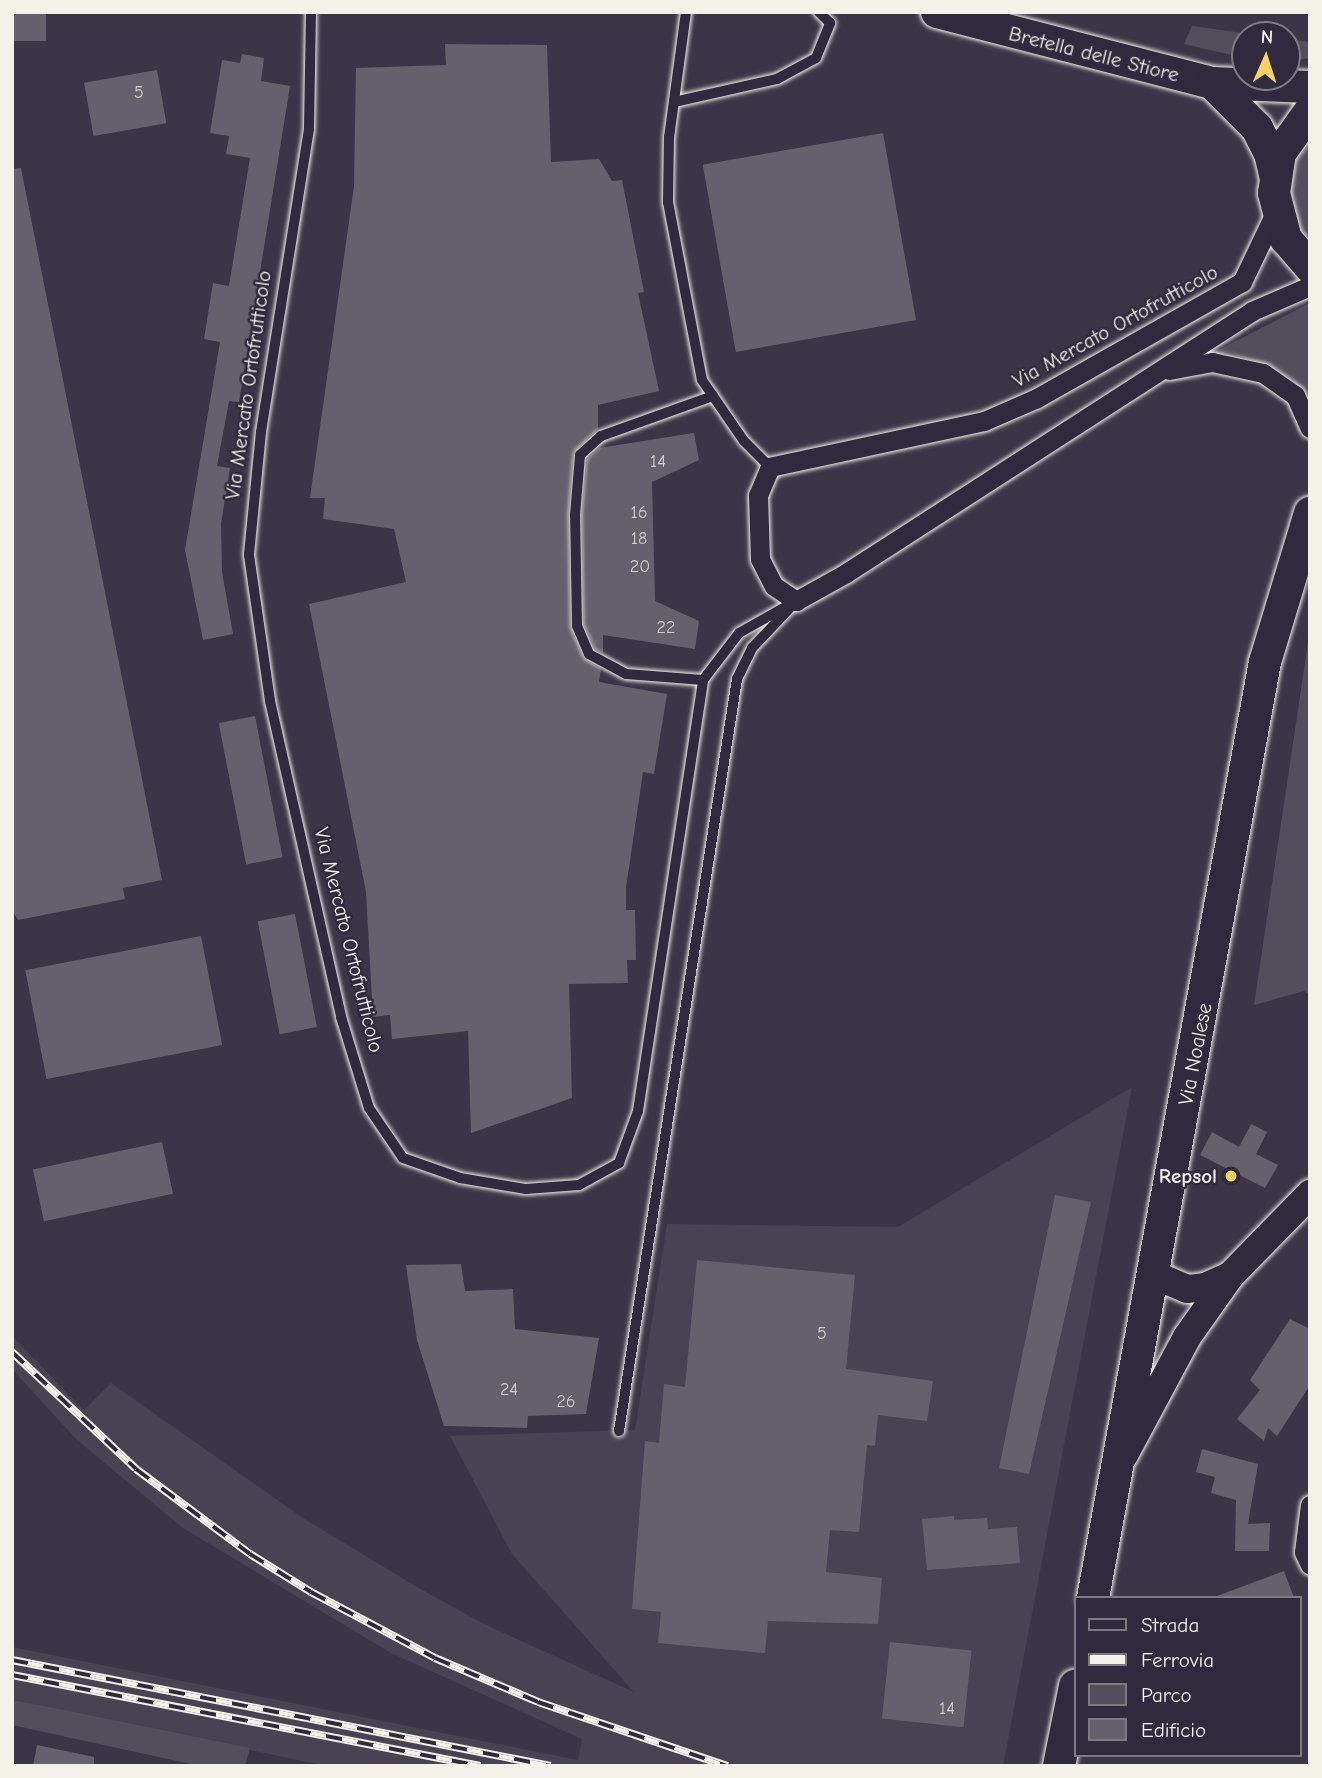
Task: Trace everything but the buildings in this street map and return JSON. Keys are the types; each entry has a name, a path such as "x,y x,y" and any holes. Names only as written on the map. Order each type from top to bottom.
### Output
{"main road":[{"name":"Bretella delle Stiore","path":"937,12 1212,83 1310,88"},
{"path":"1212,83 1257,128 1270,153 1275,175 1276,211 1286,239 1310,267"},
{"path":"1275,175 1290,133 1310,111"},
{"name":"Via Noalese","path":"1093,1596 1265,662 1310,513"},
{"path":"1118,1467 1187,1337 1230,1276 1310,1194"},
{"path":"1153,1274 1188,1289 1205,1287 1230,1276"},
{"path":"1059,1766 1074,1691"}],"street":[{"name":"Via Mercato Ortofrutticolo","path":"770,467 984,421 1037,398 1242,282 1276,211"},
{"name":"Via Mercato Ortofrutticolo","path":"796,601 1252,311 1310,286"},
{"name":"Via Mercato Ortofrutticolo","path":"1158,372 1212,362 1264,373 1295,395 1310,428"},
{"path":"770,467 758,495 760,559 774,586 796,601"},
{"path":"1310,1505 1304,1552 1310,1565"}],"lane":[{"name":"Via Mercato Ortofrutticolo","path":"311,12 309,129 261,432 249,555 270,701 341,1017 369,1108 403,1158 460,1178 526,1189 579,1185 619,1163 638,1111 704,680 739,633 796,601"},
{"path":"686,12 674,102 668,202 702,380 744,441 770,467"},
{"path":"674,102 777,79 816,58 830,23 819,12"},
{"path":"704,680 626,674 589,654 577,626 575,515 580,455 601,436 713,396"},
{"path":"619,1431 737,679 752,648 796,601"}],"shaded area":[{"path":"1132,1087 1003,1766 326,1766 12,1700 12,1647 578,1760 582,1739 391,1653 183,1528 77,1440 12,1369 12,1336 84,1410 111,1383 303,1518 417,1587 484,1624 634,1692 512,1554 450,1436 635,1430 667,1224 898,1227"}],"green space":[{"path":"1192,26 1231,31 1231,55 1184,44"},
{"path":"1301,41 1310,42 1310,58 1301,59"},
{"path":"1310,135 1310,242 1297,225 1289,198 1291,170"},
{"path":"1310,303 1310,408 1295,382 1275,368 1231,353 1209,355"},
{"path":"1310,629 1310,995 1304,991 1254,1005"},
{"path":"12,1700 250,1748 245,1766 200,1766 12,1725"}],"railway":[{"path":"12,1352 136,1469 250,1554 311,1592 435,1658 538,1702 727,1766"},
{"path":"12,1660 551,1766"},
{"path":"12,1675 480,1766"}],"place":[{"name":"Repsol","path":"1231,1176"}]}
